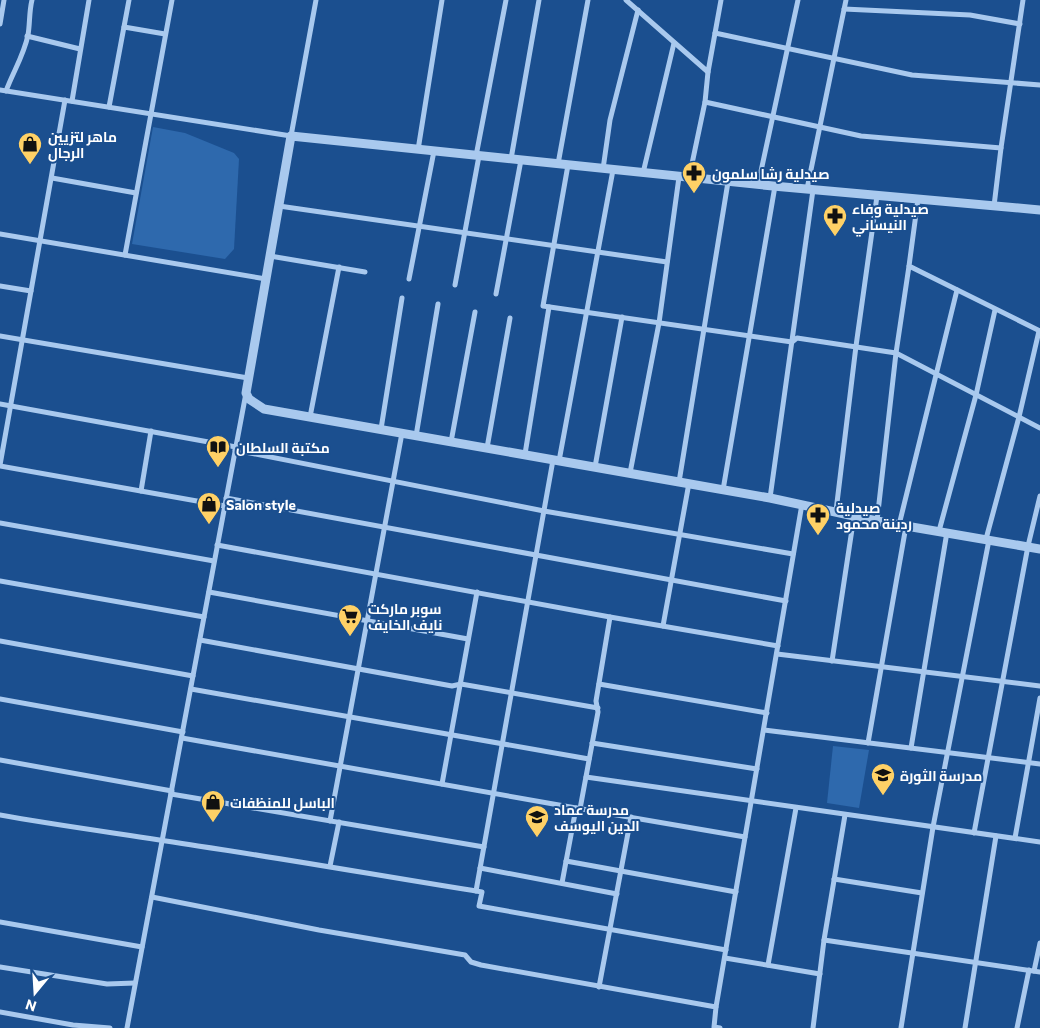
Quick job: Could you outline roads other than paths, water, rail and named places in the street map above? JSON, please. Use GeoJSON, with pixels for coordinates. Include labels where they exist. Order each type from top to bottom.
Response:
{"type":"FeatureCollection","features":[{"type":"Feature","properties":{"kind":"street"},"geometry":{"type":"LineString","coordinates":[[0,24],[4,0]]}},
{"type":"Feature","properties":{"kind":"street"},"geometry":{"type":"LineString","coordinates":[[32,0],[27,36],[20,60],[3,90],[291,136],[758,185],[1040,210]]}},
{"type":"Feature","properties":{"kind":"street"},"geometry":{"type":"LineString","coordinates":[[89,0],[52,178],[0,466],[225,506]]}},
{"type":"Feature","properties":{"kind":"street"},"geometry":{"type":"LineString","coordinates":[[110,107],[129,0]]}},
{"type":"Feature","properties":{"kind":"street"},"geometry":{"type":"LineString","coordinates":[[125,255],[172,0]]}},
{"type":"Feature","properties":{"kind":"street"},"geometry":{"type":"LineString","coordinates":[[127,1028],[246,393],[316,0]]}},
{"type":"Feature","properties":{"kind":"street"},"geometry":{"type":"LineString","coordinates":[[418,150],[442,0]]}},
{"type":"Feature","properties":{"kind":"street"},"geometry":{"type":"LineString","coordinates":[[454,285],[506,0]]}},
{"type":"Feature","properties":{"kind":"street"},"geometry":{"type":"LineString","coordinates":[[511,159],[539,0]]}},
{"type":"Feature","properties":{"kind":"street"},"geometry":{"type":"LineString","coordinates":[[558,164],[588,0]]}},
{"type":"Feature","properties":{"kind":"street"},"geometry":{"type":"LineString","coordinates":[[626,0],[708,72]]}},
{"type":"Feature","properties":{"kind":"street"},"geometry":{"type":"LineString","coordinates":[[689,178],[705,102],[708,72],[721,0]]}},
{"type":"Feature","properties":{"kind":"street"},"geometry":{"type":"LineString","coordinates":[[758,185],[798,0]]}},
{"type":"Feature","properties":{"kind":"street"},"geometry":{"type":"LineString","coordinates":[[770,498],[819,127],[846,0]]}},
{"type":"Feature","properties":{"kind":"street"},"geometry":{"type":"LineString","coordinates":[[994,206],[1023,0]]}},
{"type":"Feature","properties":{"kind":"street"},"geometry":{"type":"LineString","coordinates":[[844,9],[970,15],[1020,24]]}},
{"type":"Feature","properties":{"kind":"street"},"geometry":{"type":"LineString","coordinates":[[476,891],[544,511],[598,252],[608,169],[610,120],[638,10]]}},
{"type":"Feature","properties":{"kind":"street"},"geometry":{"type":"LineString","coordinates":[[124,27],[165,34]]}},
{"type":"Feature","properties":{"kind":"street"},"geometry":{"type":"LineString","coordinates":[[715,33],[788,47],[912,75],[1040,85]]}},
{"type":"Feature","properties":{"kind":"street"},"geometry":{"type":"LineString","coordinates":[[27,36],[80,49]]}},
{"type":"Feature","properties":{"kind":"street"},"geometry":{"type":"LineString","coordinates":[[643,173],[674,43]]}},
{"type":"Feature","properties":{"kind":"street"},"geometry":{"type":"LineString","coordinates":[[705,102],[861,136],[1001,148]]}},
{"type":"Feature","properties":{"kind":"street"},"geometry":{"type":"LineString","coordinates":[[409,279],[434,151]]}},
{"type":"Feature","properties":{"kind":"street"},"geometry":{"type":"LineString","coordinates":[[496,294],[521,160]]}},
{"type":"Feature","properties":{"kind":"street"},"geometry":{"type":"LineString","coordinates":[[568,165],[542,306],[792,342],[797,338],[856,346],[896,354],[1040,428]]}},
{"type":"Feature","properties":{"kind":"street"},"geometry":{"type":"LineString","coordinates":[[630,473],[659,323],[679,176]]}},
{"type":"Feature","properties":{"kind":"street"},"geometry":{"type":"LineString","coordinates":[[52,178],[136,193]]}},
{"type":"Feature","properties":{"kind":"street"},"geometry":{"type":"LineString","coordinates":[[679,482],[728,182]]}},
{"type":"Feature","properties":{"kind":"street"},"geometry":{"type":"LineString","coordinates":[[723,490],[775,186]]}},
{"type":"Feature","properties":{"kind":"street"},"geometry":{"type":"LineString","coordinates":[[836,511],[877,196]]}},
{"type":"Feature","properties":{"kind":"street"},"geometry":{"type":"LineString","coordinates":[[877,521],[896,354],[918,199]]}},
{"type":"Feature","properties":{"kind":"street"},"geometry":{"type":"LineString","coordinates":[[279,206],[667,262]]}},
{"type":"Feature","properties":{"kind":"street"},"geometry":{"type":"LineString","coordinates":[[0,234],[266,279]]}},
{"type":"Feature","properties":{"kind":"street"},"geometry":{"type":"LineString","coordinates":[[270,256],[365,272]]}},
{"type":"Feature","properties":{"kind":"street"},"geometry":{"type":"LineString","coordinates":[[901,1028],[933,827],[988,539],[1039,331],[909,266]]}},
{"type":"Feature","properties":{"kind":"street"},"geometry":{"type":"LineString","coordinates":[[310,417],[339,268]]}},
{"type":"Feature","properties":{"kind":"street"},"geometry":{"type":"LineString","coordinates":[[0,286],[31,291]]}},
{"type":"Feature","properties":{"kind":"street"},"geometry":{"type":"LineString","coordinates":[[868,743],[903,525],[936,374],[957,290]]}},
{"type":"Feature","properties":{"kind":"street"},"geometry":{"type":"LineString","coordinates":[[381,429],[402,298]]}},
{"type":"Feature","properties":{"kind":"street"},"geometry":{"type":"LineString","coordinates":[[416,436],[438,304]]}},
{"type":"Feature","properties":{"kind":"street"},"geometry":{"type":"LineString","coordinates":[[525,454],[549,307]]}},
{"type":"Feature","properties":{"kind":"street"},"geometry":{"type":"LineString","coordinates":[[911,748],[943,532],[996,310]]}},
{"type":"Feature","properties":{"kind":"street"},"geometry":{"type":"LineString","coordinates":[[451,442],[475,312]]}},
{"type":"Feature","properties":{"kind":"street"},"geometry":{"type":"LineString","coordinates":[[595,467],[622,317]]}},
{"type":"Feature","properties":{"kind":"street"},"geometry":{"type":"LineString","coordinates":[[487,448],[510,318]]}},
{"type":"Feature","properties":{"kind":"street"},"geometry":{"type":"LineString","coordinates":[[0,336],[248,378]]}},
{"type":"Feature","properties":{"kind":"street"},"geometry":{"type":"LineString","coordinates":[[246,393],[249,399],[264,409],[688,483],[802,504],[877,521],[1040,549]]}},
{"type":"Feature","properties":{"kind":"street"},"geometry":{"type":"LineString","coordinates":[[0,404],[151,432],[544,511],[793,554]]}},
{"type":"Feature","properties":{"kind":"street"},"geometry":{"type":"LineString","coordinates":[[141,491],[151,432]]}},
{"type":"Feature","properties":{"kind":"street"},"geometry":{"type":"LineString","coordinates":[[330,821],[402,433]]}},
{"type":"Feature","properties":{"kind":"street"},"geometry":{"type":"LineString","coordinates":[[664,626],[688,483]]}},
{"type":"Feature","properties":{"kind":"street"},"geometry":{"type":"LineString","coordinates":[[974,833],[1028,546],[1040,496]]}},
{"type":"Feature","properties":{"kind":"street"},"geometry":{"type":"LineString","coordinates":[[226,498],[786,601]]}},
{"type":"Feature","properties":{"kind":"street"},"geometry":{"type":"LineString","coordinates":[[720,1028],[714,1027],[716,1007],[802,504]]}},
{"type":"Feature","properties":{"kind":"street"},"geometry":{"type":"LineString","coordinates":[[832,661],[854,516]]}},
{"type":"Feature","properties":{"kind":"street"},"geometry":{"type":"LineString","coordinates":[[0,523],[214,561]]}},
{"type":"Feature","properties":{"kind":"street"},"geometry":{"type":"LineString","coordinates":[[217,545],[778,646]]}},
{"type":"Feature","properties":{"kind":"street"},"geometry":{"type":"LineString","coordinates":[[0,581],[204,617]]}},
{"type":"Feature","properties":{"kind":"street"},"geometry":{"type":"LineString","coordinates":[[209,592],[468,639]]}},
{"type":"Feature","properties":{"kind":"street"},"geometry":{"type":"LineString","coordinates":[[442,784],[477,592]]}},
{"type":"Feature","properties":{"kind":"street"},"geometry":{"type":"LineString","coordinates":[[562,883],[586,778],[598,708],[596,701],[610,617]]}},
{"type":"Feature","properties":{"kind":"street"},"geometry":{"type":"LineString","coordinates":[[200,640],[452,686],[460,684],[598,708]]}},
{"type":"Feature","properties":{"kind":"street"},"geometry":{"type":"LineString","coordinates":[[0,641],[193,676]]}},
{"type":"Feature","properties":{"kind":"street"},"geometry":{"type":"LineString","coordinates":[[777,654],[1040,686]]}},
{"type":"Feature","properties":{"kind":"street"},"geometry":{"type":"LineString","coordinates":[[599,684],[767,713]]}},
{"type":"Feature","properties":{"kind":"street"},"geometry":{"type":"LineString","coordinates":[[191,689],[589,759]]}},
{"type":"Feature","properties":{"kind":"street"},"geometry":{"type":"LineString","coordinates":[[1015,838],[1040,698]]}},
{"type":"Feature","properties":{"kind":"street"},"geometry":{"type":"LineString","coordinates":[[0,699],[340,766],[746,837]]}},
{"type":"Feature","properties":{"kind":"street"},"geometry":{"type":"LineString","coordinates":[[764,730],[1040,764]]}},
{"type":"Feature","properties":{"kind":"street"},"geometry":{"type":"LineString","coordinates":[[592,743],[757,769]]}},
{"type":"Feature","properties":{"kind":"street"},"geometry":{"type":"LineString","coordinates":[[0,760],[171,793],[484,847]]}},
{"type":"Feature","properties":{"kind":"street"},"geometry":{"type":"LineString","coordinates":[[586,778],[1040,842]]}},
{"type":"Feature","properties":{"kind":"street"},"geometry":{"type":"LineString","coordinates":[[768,965],[796,808]]}},
{"type":"Feature","properties":{"kind":"street"},"geometry":{"type":"LineString","coordinates":[[0,815],[330,866],[482,892],[479,906],[726,950]]}},
{"type":"Feature","properties":{"kind":"street"},"geometry":{"type":"LineString","coordinates":[[813,1028],[824,940],[845,815]]}},
{"type":"Feature","properties":{"kind":"street"},"geometry":{"type":"LineString","coordinates":[[600,986],[631,817]]}},
{"type":"Feature","properties":{"kind":"street"},"geometry":{"type":"LineString","coordinates":[[330,866],[339,822]]}},
{"type":"Feature","properties":{"kind":"street"},"geometry":{"type":"LineString","coordinates":[[965,1028],[996,836]]}},
{"type":"Feature","properties":{"kind":"street"},"geometry":{"type":"LineString","coordinates":[[566,861],[736,892]]}},
{"type":"Feature","properties":{"kind":"street"},"geometry":{"type":"LineString","coordinates":[[480,868],[617,894]]}},
{"type":"Feature","properties":{"kind":"street"},"geometry":{"type":"LineString","coordinates":[[834,879],[922,893]]}},
{"type":"Feature","properties":{"kind":"street"},"geometry":{"type":"LineString","coordinates":[[152,897],[319,930],[464,955],[471,962],[481,965],[716,1007]]}},
{"type":"Feature","properties":{"kind":"street"},"geometry":{"type":"LineString","coordinates":[[0,922],[142,947]]}},
{"type":"Feature","properties":{"kind":"street"},"geometry":{"type":"LineString","coordinates":[[824,940],[1034,971]]}},
{"type":"Feature","properties":{"kind":"street"},"geometry":{"type":"LineString","coordinates":[[1017,1028],[1034,971],[1040,943]]}},
{"type":"Feature","properties":{"kind":"street"},"geometry":{"type":"LineString","coordinates":[[725,958],[820,974]]}},
{"type":"Feature","properties":{"kind":"street"},"geometry":{"type":"LineString","coordinates":[[0,967],[107,984],[136,983]]}},
{"type":"Feature","properties":{"kind":"street"},"geometry":{"type":"LineString","coordinates":[[0,1012],[73,1025],[110,1028]]}},
{"type":"Feature","properties":{"kind":"place","name":"ماهر لتزيين الرجال"},"geometry":{"type":"Point","coordinates":[30,165]}},
{"type":"Feature","properties":{"kind":"place","name":"صيدلية رشا سلمون"},"geometry":{"type":"Point","coordinates":[694,194]}},
{"type":"Feature","properties":{"kind":"place","name":"صيدلية وفاء النيساني"},"geometry":{"type":"Point","coordinates":[835,237]}},
{"type":"Feature","properties":{"kind":"place","name":"مكتبة السلطان"},"geometry":{"type":"Point","coordinates":[218,468]}},
{"type":"Feature","properties":{"kind":"place","name":"Salon style"},"geometry":{"type":"Point","coordinates":[209,525]}},
{"type":"Feature","properties":{"kind":"place","name":"صيدلية ردينة محمود"},"geometry":{"type":"Point","coordinates":[818,536]}},
{"type":"Feature","properties":{"kind":"place","name":"سوبر ماركت نايف الخايف"},"geometry":{"type":"Point","coordinates":[350,637]}},
{"type":"Feature","properties":{"kind":"place","name":"مدرسة الثورة"},"geometry":{"type":"Point","coordinates":[883,796]}},
{"type":"Feature","properties":{"kind":"place","name":"الباسل للمنظفات"},"geometry":{"type":"Point","coordinates":[213,823]}},
{"type":"Feature","properties":{"kind":"place","name":"مدرسة عماد الدين اليوسف"},"geometry":{"type":"Point","coordinates":[537,838]}}]}
